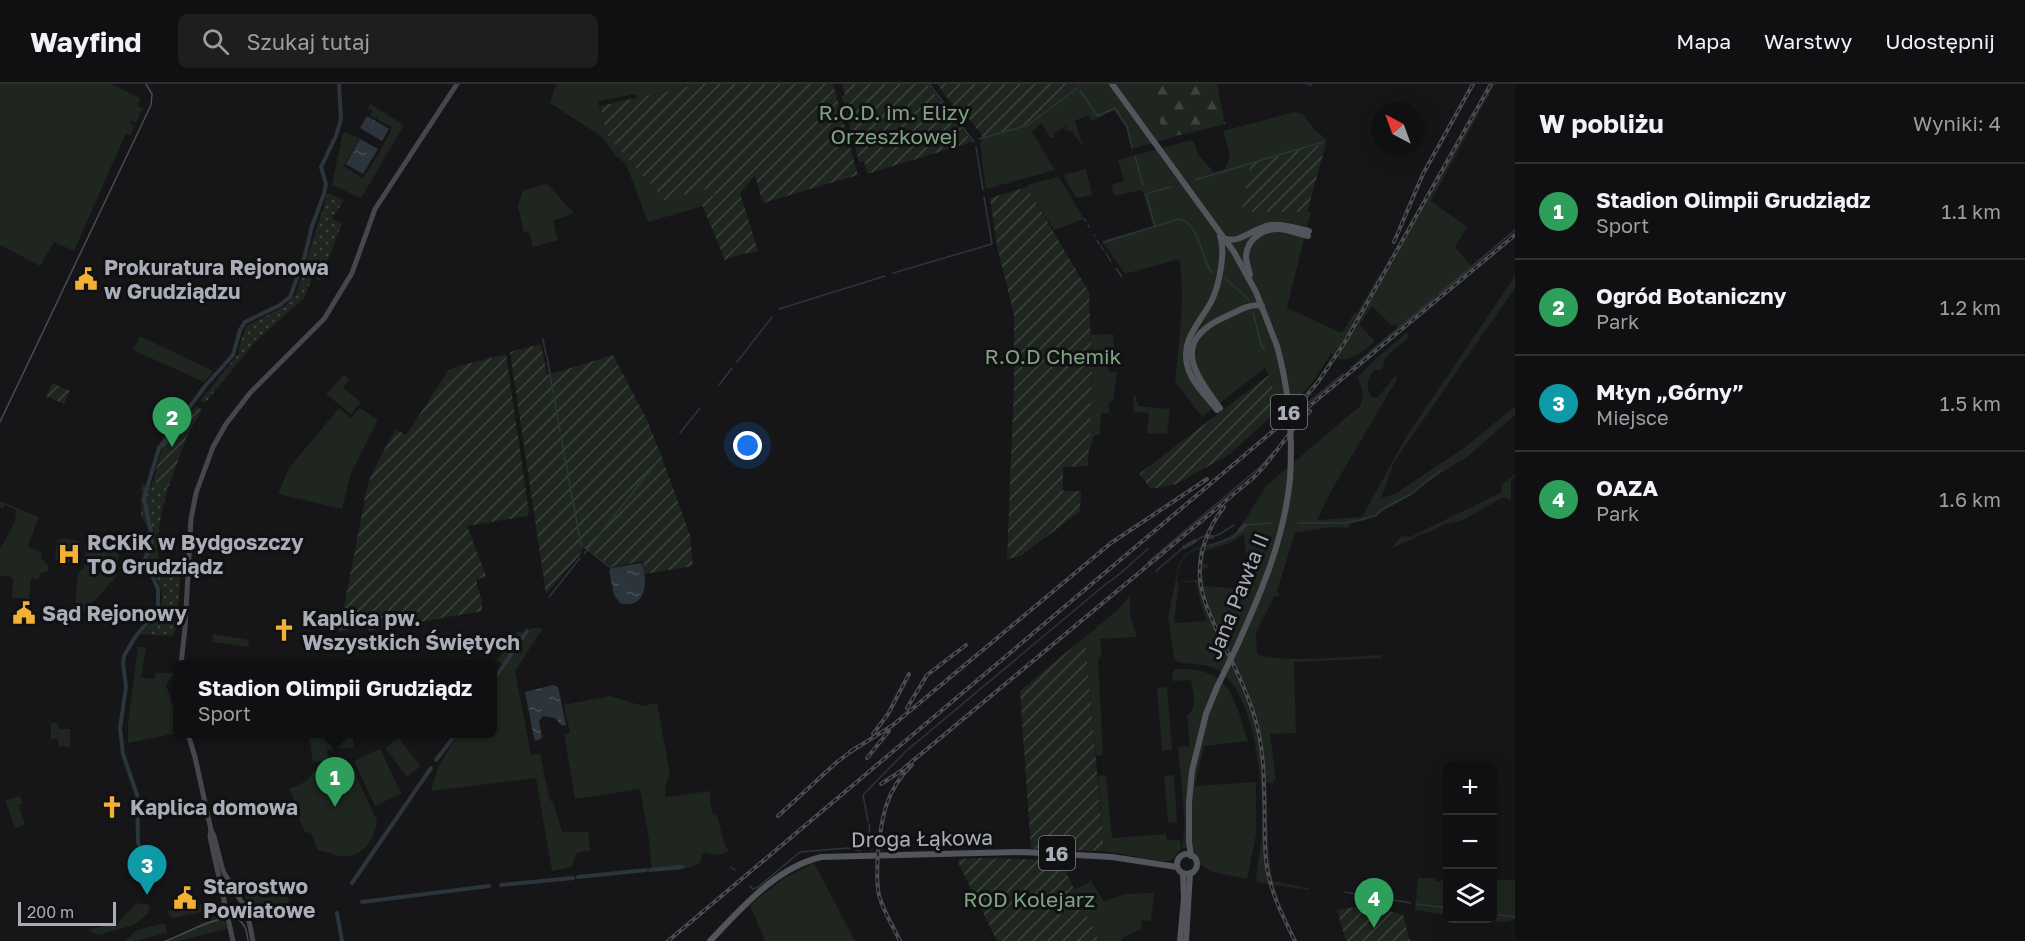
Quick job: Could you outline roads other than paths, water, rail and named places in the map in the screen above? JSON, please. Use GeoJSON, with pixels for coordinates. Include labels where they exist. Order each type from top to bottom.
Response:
{"type":"FeatureCollection","features":[{"type":"Feature","properties":{"kind":"main road"},"geometry":{"type":"LineString","coordinates":[[180,660],[185,624],[190,519],[201,477],[216,440],[256,387],[324,319],[346,284],[358,259],[375,209],[457,84]]}},
{"type":"Feature","properties":{"kind":"main road","name":"Jana Pawła II"},"geometry":{"type":"LineString","coordinates":[[1112,84],[1225,239],[1252,285],[1276,346],[1285,383],[1291,435],[1290,479],[1286,510],[1274,559],[1206,714],[1194,761],[1190,794],[1189,855]]}},
{"type":"Feature","properties":{"kind":"main road"},"geometry":{"type":"LineString","coordinates":[[1213,222],[1222,242],[1218,280],[1211,302],[1190,335],[1186,352],[1191,374],[1218,409],[1195,372],[1192,360],[1195,342],[1208,326],[1253,305],[1262,306]]}},
{"type":"Feature","properties":{"kind":"main road"},"geometry":{"type":"LineString","coordinates":[[1225,239],[1235,239],[1273,225],[1309,233],[1277,229],[1263,231],[1253,239],[1246,254],[1252,285]]}},
{"type":"Feature","properties":{"kind":"main road"},"geometry":{"type":"LineString","coordinates":[[189,738],[233,941]]}},
{"type":"Feature","properties":{"kind":"main road"},"geometry":{"type":"LineString","coordinates":[[210,830],[214,836],[223,870],[243,902],[253,941]]}},
{"type":"Feature","properties":{"kind":"main road","name":"Droga Łąkowa"},"geometry":{"type":"LineString","coordinates":[[710,941],[743,906],[781,876],[802,863],[821,857],[1023,852],[1112,856],[1177,864]]}},
{"type":"Feature","properties":{"kind":"main road","name":"16"},"geometry":{"type":"LineString","coordinates":[[1177,864],[1180,857],[1189,855],[1195,860],[1194,870],[1186,873]]}},
{"type":"Feature","properties":{"kind":"main road"},"geometry":{"type":"LineString","coordinates":[[1177,864],[1186,873],[1186,941]]}},
{"type":"Feature","properties":{"kind":"main road"},"geometry":{"type":"LineString","coordinates":[[1180,941],[1186,873]]}},
{"type":"Feature","properties":{"kind":"water"},"geometry":{"type":"Polygon","coordinates":[[[367,116],[389,129],[382,141],[360,128],[367,116]]]}},
{"type":"Feature","properties":{"kind":"water"},"geometry":{"type":"Polygon","coordinates":[[[360,139],[378,149],[363,174],[346,164],[360,139]]]}},
{"type":"Feature","properties":{"kind":"water"},"geometry":{"type":"Polygon","coordinates":[[[641,563],[645,585],[640,598],[629,604],[620,603],[614,595],[609,570],[641,563]]]}},
{"type":"Feature","properties":{"kind":"water"},"geometry":{"type":"Polygon","coordinates":[[[553,685],[558,687],[566,725],[562,726],[555,718],[543,716],[539,721],[542,738],[536,741],[525,692],[553,685]]]}},
{"type":"Feature","properties":{"kind":"waterway"},"geometry":{"type":"LineString","coordinates":[[148,886],[146,866],[138,842],[137,795],[123,754],[120,728],[126,687],[124,656],[135,637],[158,610],[158,589],[145,559],[152,537],[144,498],[159,448],[206,385],[233,355],[240,330],[245,322],[280,305],[290,297],[324,194],[326,184],[321,167],[336,136],[341,119],[339,84]]}},
{"type":"Feature","properties":{"kind":"waterway"},"geometry":{"type":"LineString","coordinates":[[929,84],[974,142]]}},
{"type":"Feature","properties":{"kind":"waterway"},"geometry":{"type":"LineString","coordinates":[[979,139],[1028,125],[1077,88]]}},
{"type":"Feature","properties":{"kind":"waterway"},"geometry":{"type":"LineString","coordinates":[[1080,91],[1098,116],[1115,108],[1127,127],[1132,148]]}},
{"type":"Feature","properties":{"kind":"waterway"},"geometry":{"type":"LineString","coordinates":[[1195,180],[1323,142]]}},
{"type":"Feature","properties":{"kind":"waterway"},"geometry":{"type":"LineString","coordinates":[[976,147],[983,190]]}},
{"type":"Feature","properties":{"kind":"waterway"},"geometry":{"type":"LineString","coordinates":[[1135,156],[1143,185]]}},
{"type":"Feature","properties":{"kind":"waterway"},"geometry":{"type":"LineString","coordinates":[[1149,193],[1170,187]]}},
{"type":"Feature","properties":{"kind":"waterway"},"geometry":{"type":"LineString","coordinates":[[1146,194],[1155,226]]}},
{"type":"Feature","properties":{"kind":"waterway"},"geometry":{"type":"LineString","coordinates":[[893,273],[992,244],[984,197]]}},
{"type":"Feature","properties":{"kind":"waterway"},"geometry":{"type":"LineString","coordinates":[[1104,242],[1179,219],[1186,222],[1196,234],[1212,273]]}},
{"type":"Feature","properties":{"kind":"waterway"},"geometry":{"type":"LineString","coordinates":[[1439,294],[1515,230]]}},
{"type":"Feature","properties":{"kind":"waterway"},"geometry":{"type":"LineString","coordinates":[[1097,240],[1099,244]]}},
{"type":"Feature","properties":{"kind":"waterway"},"geometry":{"type":"LineString","coordinates":[[1101,246],[1103,250]]}},
{"type":"Feature","properties":{"kind":"waterway"},"geometry":{"type":"LineString","coordinates":[[1106,253],[1111,262]]}},
{"type":"Feature","properties":{"kind":"waterway"},"geometry":{"type":"LineString","coordinates":[[1116,268],[1122,277]]}},
{"type":"Feature","properties":{"kind":"waterway"},"geometry":{"type":"LineString","coordinates":[[779,309],[885,276]]}},
{"type":"Feature","properties":{"kind":"waterway"},"geometry":{"type":"LineString","coordinates":[[1224,277],[1249,300]]}},
{"type":"Feature","properties":{"kind":"waterway"},"geometry":{"type":"LineString","coordinates":[[1351,368],[1434,298]]}},
{"type":"Feature","properties":{"kind":"waterway"},"geometry":{"type":"LineString","coordinates":[[1253,313],[1262,347],[1265,350]]}},
{"type":"Feature","properties":{"kind":"waterway"},"geometry":{"type":"LineString","coordinates":[[737,362],[772,317]]}},
{"type":"Feature","properties":{"kind":"waterway"},"geometry":{"type":"LineString","coordinates":[[543,339],[546,355]]}},
{"type":"Feature","properties":{"kind":"waterway"},"geometry":{"type":"LineString","coordinates":[[547,357],[553,392]]}},
{"type":"Feature","properties":{"kind":"waterway"},"geometry":{"type":"LineString","coordinates":[[719,385],[732,368]]}},
{"type":"Feature","properties":{"kind":"waterway"},"geometry":{"type":"LineString","coordinates":[[1298,411],[1343,374]]}},
{"type":"Feature","properties":{"kind":"waterway"},"geometry":{"type":"LineString","coordinates":[[554,396],[560,431]]}},
{"type":"Feature","properties":{"kind":"waterway"},"geometry":{"type":"LineString","coordinates":[[680,433],[700,408]]}},
{"type":"Feature","properties":{"kind":"waterway"},"geometry":{"type":"LineString","coordinates":[[561,436],[581,545]]}},
{"type":"Feature","properties":{"kind":"waterway"},"geometry":{"type":"LineString","coordinates":[[1148,562],[1260,467],[1274,451]]}},
{"type":"Feature","properties":{"kind":"waterway"},"geometry":{"type":"LineString","coordinates":[[584,554],[660,458]]}},
{"type":"Feature","properties":{"kind":"waterway"},"geometry":{"type":"LineString","coordinates":[[1298,523],[1343,523],[1376,515],[1411,494],[1440,471]]}},
{"type":"Feature","properties":{"kind":"waterway"},"geometry":{"type":"LineString","coordinates":[[1245,525],[1271,523]]}},
{"type":"Feature","properties":{"kind":"waterway"},"geometry":{"type":"LineString","coordinates":[[1212,537],[1234,525]]}},
{"type":"Feature","properties":{"kind":"waterway"},"geometry":{"type":"LineString","coordinates":[[1240,530],[1245,525]]}},
{"type":"Feature","properties":{"kind":"waterway"},"geometry":{"type":"LineString","coordinates":[[1209,546],[1234,537],[1240,530]]}},
{"type":"Feature","properties":{"kind":"waterway"},"geometry":{"type":"LineString","coordinates":[[1195,541],[1204,536]]}},
{"type":"Feature","properties":{"kind":"waterway"},"geometry":{"type":"LineString","coordinates":[[1188,545],[1195,541]]}},
{"type":"Feature","properties":{"kind":"waterway"},"geometry":{"type":"LineString","coordinates":[[1156,571],[1184,547]]}},
{"type":"Feature","properties":{"kind":"waterway"},"geometry":{"type":"LineString","coordinates":[[868,821],[863,795],[905,752],[1148,549]]}},
{"type":"Feature","properties":{"kind":"waterway"},"geometry":{"type":"LineString","coordinates":[[588,550],[611,568]]}},
{"type":"Feature","properties":{"kind":"waterway"},"geometry":{"type":"LineString","coordinates":[[549,597],[580,558]]}},
{"type":"Feature","properties":{"kind":"waterway"},"geometry":{"type":"LineString","coordinates":[[497,675],[527,631]]}},
{"type":"Feature","properties":{"kind":"waterway"},"geometry":{"type":"LineString","coordinates":[[436,760],[453,738]]}},
{"type":"Feature","properties":{"kind":"waterway"},"geometry":{"type":"LineString","coordinates":[[352,883],[431,768]]}},
{"type":"Feature","properties":{"kind":"waterway"},"geometry":{"type":"LineString","coordinates":[[869,824],[871,850]]}},
{"type":"Feature","properties":{"kind":"waterway"},"geometry":{"type":"LineString","coordinates":[[750,886],[753,889],[758,887],[800,852],[848,848],[860,851]]}},
{"type":"Feature","properties":{"kind":"waterway"},"geometry":{"type":"LineString","coordinates":[[650,870],[682,867]]}},
{"type":"Feature","properties":{"kind":"waterway"},"geometry":{"type":"LineString","coordinates":[[731,867],[735,870]]}},
{"type":"Feature","properties":{"kind":"waterway"},"geometry":{"type":"LineString","coordinates":[[578,877],[646,870]]}},
{"type":"Feature","properties":{"kind":"waterway"},"geometry":{"type":"LineString","coordinates":[[501,885],[573,878]]}},
{"type":"Feature","properties":{"kind":"waterway"},"geometry":{"type":"LineString","coordinates":[[362,902],[489,886]]}},
{"type":"Feature","properties":{"kind":"waterway"},"geometry":{"type":"LineString","coordinates":[[1345,892],[1411,903]]}},
{"type":"Feature","properties":{"kind":"waterway"},"geometry":{"type":"LineString","coordinates":[[1416,904],[1443,907]]}},
{"type":"Feature","properties":{"kind":"waterway"},"geometry":{"type":"LineString","coordinates":[[337,913],[342,941]]}},
{"type":"Feature","properties":{"kind":"waterway"},"geometry":{"type":"LineString","coordinates":[[1497,915],[1515,917]]}},
{"type":"Feature","properties":{"kind":"tram line"},"geometry":{"type":"LineString","coordinates":[[0,422],[151,105],[152,94],[146,84]]}},
{"type":"Feature","properties":{"kind":"tram line"},"geometry":{"type":"LineString","coordinates":[[166,941],[210,922],[227,918],[238,919],[243,924],[248,941]]}},
{"type":"Feature","properties":{"kind":"railway"},"geometry":{"type":"LineString","coordinates":[[1394,242],[1423,174],[1473,84]]}},
{"type":"Feature","properties":{"kind":"railway"},"geometry":{"type":"LineString","coordinates":[[668,941],[1285,421],[1318,382],[1345,342],[1491,84]]}},
{"type":"Feature","properties":{"kind":"railway"},"geometry":{"type":"LineString","coordinates":[[1301,413],[1515,235]]}},
{"type":"Feature","properties":{"kind":"railway"},"geometry":{"type":"LineString","coordinates":[[903,769],[1253,478],[1310,411]]}},
{"type":"Feature","properties":{"kind":"railway"},"geometry":{"type":"LineString","coordinates":[[850,752],[893,725],[1111,543],[1207,479]]}},
{"type":"Feature","properties":{"kind":"railway"},"geometry":{"type":"LineString","coordinates":[[1224,507],[1213,523],[1202,550],[1201,586],[1210,615],[1242,684],[1259,733],[1263,769],[1266,860],[1277,902],[1295,941]]}},
{"type":"Feature","properties":{"kind":"railway"},"geometry":{"type":"LineString","coordinates":[[907,708],[927,675],[966,645]]}},
{"type":"Feature","properties":{"kind":"railway"},"geometry":{"type":"LineString","coordinates":[[873,734],[888,714],[909,674]]}},
{"type":"Feature","properties":{"kind":"railway"},"geometry":{"type":"LineString","coordinates":[[867,758],[889,731]]}},
{"type":"Feature","properties":{"kind":"railway"},"geometry":{"type":"LineString","coordinates":[[778,816],[837,762],[857,747]]}},
{"type":"Feature","properties":{"kind":"railway"},"geometry":{"type":"LineString","coordinates":[[900,941],[879,895],[878,858],[886,805],[896,784],[912,765]]}},
{"type":"Feature","properties":{"kind":"railway"},"geometry":{"type":"LineString","coordinates":[[881,784],[904,769]]}},
{"type":"Feature","properties":{"kind":"place","name":"Prokuratura Rejonowa w Grudziądzu"},"geometry":{"type":"Point","coordinates":[86,279]}},
{"type":"Feature","properties":{"kind":"place","name":"Ogród Botaniczny"},"geometry":{"type":"Point","coordinates":[172,447]}},
{"type":"Feature","properties":{"kind":"place","name":"RCKiK w Bydgoszczy TO Grudziądz"},"geometry":{"type":"Point","coordinates":[69,554]}},
{"type":"Feature","properties":{"kind":"place","name":"Sąd Rejonowy"},"geometry":{"type":"Point","coordinates":[24,613]}},
{"type":"Feature","properties":{"kind":"place","name":"Kaplica pw. Wszystkich Świętych"},"geometry":{"type":"Point","coordinates":[284,630]}},
{"type":"Feature","properties":{"kind":"place","name":"Kaplica domowa"},"geometry":{"type":"Point","coordinates":[112,807]}},
{"type":"Feature","properties":{"kind":"place","name":"Stadion Olimpii Grudziądz"},"geometry":{"type":"Point","coordinates":[335,807]}},
{"type":"Feature","properties":{"kind":"place","name":"Młyn „Górny”"},"geometry":{"type":"Point","coordinates":[147,895]}},
{"type":"Feature","properties":{"kind":"place","name":"Starostwo Powiatowe"},"geometry":{"type":"Point","coordinates":[185,898]}},
{"type":"Feature","properties":{"kind":"place","name":"OAZA"},"geometry":{"type":"Point","coordinates":[1374,928]}},
{"type":"Feature","properties":{"kind":"park label","name":"R.O.D. im. Elizy Orzeszkowej"},"geometry":{"type":"Point","coordinates":[894,124]}},
{"type":"Feature","properties":{"kind":"park label","name":"R.O.D Chemik"},"geometry":{"type":"Point","coordinates":[1053,356]}},
{"type":"Feature","properties":{"kind":"park label","name":"ROD Kolejarz"},"geometry":{"type":"Point","coordinates":[1029,899]}}]}
